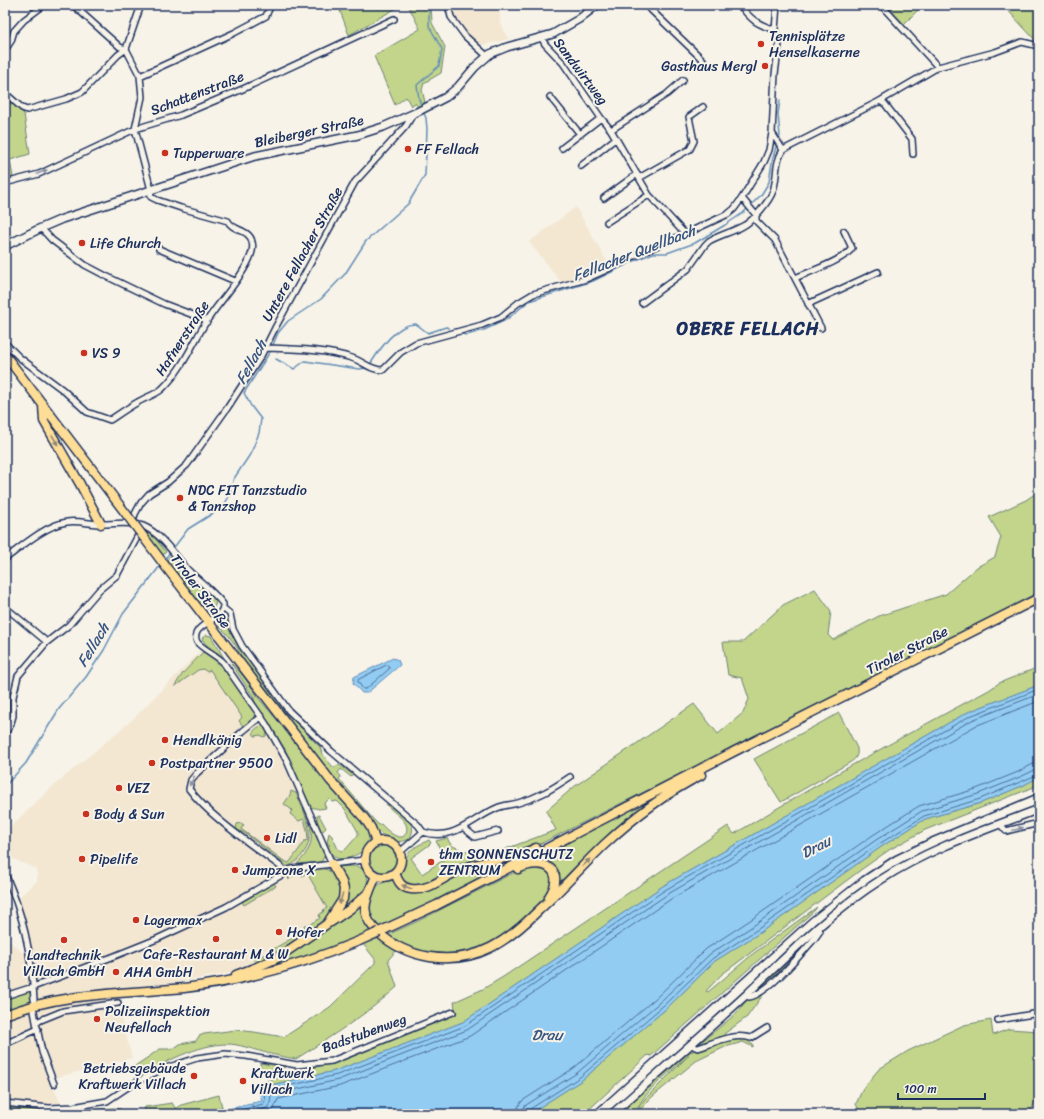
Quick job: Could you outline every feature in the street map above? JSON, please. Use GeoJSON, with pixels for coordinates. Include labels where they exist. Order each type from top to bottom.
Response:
{"type":"FeatureCollection","features":[{"type":"Feature","properties":{"kind":"main road","name":"Bleiberger Straße"},"geometry":{"type":"LineString","coordinates":[[5,246],[62,219],[255,156],[372,131],[415,113],[446,96],[458,87],[486,56],[507,47],[553,34],[574,23],[597,5]]}},
{"type":"Feature","properties":{"kind":"main road","name":"Tiroler Straße"},"geometry":{"type":"LineString","coordinates":[[5,355],[166,568],[330,780],[365,819],[371,828],[376,842]]}},
{"type":"Feature","properties":{"kind":"main road"},"geometry":{"type":"LineString","coordinates":[[43,404],[44,421],[101,524]]}},
{"type":"Feature","properties":{"kind":"main road","name":"Tiroler Straße"},"geometry":{"type":"LineString","coordinates":[[735,751],[1039,598]]}},
{"type":"Feature","properties":{"kind":"main road"},"geometry":{"type":"LineString","coordinates":[[5,1015],[52,1000],[186,988],[239,979],[286,968],[324,955],[402,922],[735,751]]}},
{"type":"Feature","properties":{"kind":"main road"},"geometry":{"type":"LineString","coordinates":[[376,876],[366,899],[366,916],[377,932],[395,945],[423,956],[438,958],[454,958],[472,955],[488,950],[517,932],[623,827],[648,807],[674,790],[729,759],[735,751]]}},
{"type":"Feature","properties":{"kind":"main road"},"geometry":{"type":"LineString","coordinates":[[612,1114],[745,995],[817,927],[863,891],[906,864],[951,843],[1039,809]]}},
{"type":"Feature","properties":{"kind":"main road"},"geometry":{"type":"LineString","coordinates":[[395,873],[398,882],[403,887],[410,890],[418,890],[427,887],[462,868],[510,858],[530,851],[549,841],[565,839]]}},
{"type":"Feature","properties":{"kind":"main road"},"geometry":{"type":"LineString","coordinates":[[382,841],[392,843],[400,852],[400,864],[395,873],[387,877],[376,876],[369,872],[366,867],[364,860],[367,850],[376,842],[382,841]]}},
{"type":"Feature","properties":{"kind":"main road"},"geometry":{"type":"LineString","coordinates":[[491,877],[509,873],[526,864],[537,863],[550,868],[554,874],[556,882],[554,889],[539,910]]}},
{"type":"Feature","properties":{"kind":"main road"},"geometry":{"type":"LineString","coordinates":[[327,924],[343,899],[344,889],[342,882],[332,864]]}},
{"type":"Feature","properties":{"kind":"main road"},"geometry":{"type":"LineString","coordinates":[[211,984],[225,977],[242,973],[277,958],[350,909],[368,892]]}},
{"type":"Feature","properties":{"kind":"street"},"geometry":{"type":"LineString","coordinates":[[5,50],[11,42],[14,31],[24,20],[44,5]]}},
{"type":"Feature","properties":{"kind":"street"},"geometry":{"type":"LineString","coordinates":[[73,5],[120,47],[126,49],[140,76],[142,97],[135,129],[150,191]]}},
{"type":"Feature","properties":{"kind":"street"},"geometry":{"type":"LineString","coordinates":[[5,93],[22,108],[27,110],[66,100],[82,92],[118,55],[126,49],[141,5]]}},
{"type":"Feature","properties":{"kind":"street"},"geometry":{"type":"LineString","coordinates":[[140,76],[234,33],[266,16],[269,9],[268,5]]}},
{"type":"Feature","properties":{"kind":"street"},"geometry":{"type":"LineString","coordinates":[[448,5],[451,17],[465,36],[486,56]]}},
{"type":"Feature","properties":{"kind":"street"},"geometry":{"type":"LineString","coordinates":[[651,5],[649,8],[702,60]]}},
{"type":"Feature","properties":{"kind":"street"},"geometry":{"type":"LineString","coordinates":[[740,5],[749,17],[762,25],[776,30]]}},
{"type":"Feature","properties":{"kind":"street"},"geometry":{"type":"LineString","coordinates":[[270,348],[315,350],[353,358],[375,370],[383,370],[401,352],[416,343],[482,325],[501,317],[533,294],[586,279],[644,250],[685,234],[728,214],[734,209],[742,198],[764,162],[774,135],[775,74],[779,44],[776,30],[777,5]]}},
{"type":"Feature","properties":{"kind":"street"},"geometry":{"type":"LineString","coordinates":[[881,5],[938,67]]}},
{"type":"Feature","properties":{"kind":"street","name":"Schattenstraße"},"geometry":{"type":"LineString","coordinates":[[5,183],[39,174],[135,129],[181,115],[245,88],[394,18]]}},
{"type":"Feature","properties":{"kind":"street","name":"Sandwirtweg"},"geometry":{"type":"LineString","coordinates":[[541,37],[545,44],[563,63],[611,130],[649,195],[685,234]]}},
{"type":"Feature","properties":{"kind":"street"},"geometry":{"type":"LineString","coordinates":[[642,303],[688,268],[709,241],[745,226],[764,207],[773,192],[776,165],[782,148],[880,101],[938,67],[995,52],[1022,42],[1039,46]]}},
{"type":"Feature","properties":{"kind":"street"},"geometry":{"type":"LineString","coordinates":[[611,130],[667,94],[683,80]]}},
{"type":"Feature","properties":{"kind":"street"},"geometry":{"type":"LineString","coordinates":[[550,97],[580,134]]}},
{"type":"Feature","properties":{"kind":"street"},"geometry":{"type":"LineString","coordinates":[[880,101],[885,104],[912,139],[913,154]]}},
{"type":"Feature","properties":{"kind":"street"},"geometry":{"type":"LineString","coordinates":[[604,198],[638,176],[690,149],[694,141],[689,117],[703,107]]}},
{"type":"Feature","properties":{"kind":"street","name":"Untere Fellacher Straße"},"geometry":{"type":"LineString","coordinates":[[133,522],[135,514],[141,503],[149,494],[168,482],[187,464],[232,402],[261,356],[270,348],[328,230],[355,182],[406,126],[415,113]]}},
{"type":"Feature","properties":{"kind":"street","name":"Sandwirtweg"},"geometry":{"type":"LineString","coordinates":[[562,148],[601,118]]}},
{"type":"Feature","properties":{"kind":"street"},"geometry":{"type":"LineString","coordinates":[[774,135],[782,148]]}},
{"type":"Feature","properties":{"kind":"street"},"geometry":{"type":"LineString","coordinates":[[581,166],[615,139]]}},
{"type":"Feature","properties":{"kind":"street","name":"Hafnerstraße"},"geometry":{"type":"LineString","coordinates":[[5,343],[20,358],[63,390],[87,412],[110,420],[139,401],[158,393],[164,387],[182,364],[206,322],[250,257],[253,243],[249,236],[231,225],[228,221],[157,200],[151,197],[150,191]]}},
{"type":"Feature","properties":{"kind":"street"},"geometry":{"type":"LineString","coordinates":[[607,222],[649,195]]}},
{"type":"Feature","properties":{"kind":"street"},"geometry":{"type":"LineString","coordinates":[[742,198],[756,215],[756,221],[775,240],[821,328]]}},
{"type":"Feature","properties":{"kind":"street"},"geometry":{"type":"LineString","coordinates":[[41,228],[52,240],[85,265],[160,302],[204,319],[206,322]]}},
{"type":"Feature","properties":{"kind":"street"},"geometry":{"type":"LineString","coordinates":[[795,278],[850,252],[852,248],[844,231]]}},
{"type":"Feature","properties":{"kind":"street"},"geometry":{"type":"LineString","coordinates":[[159,250],[235,281]]}},
{"type":"Feature","properties":{"kind":"street"},"geometry":{"type":"LineString","coordinates":[[808,304],[878,272]]}},
{"type":"Feature","properties":{"kind":"street"},"geometry":{"type":"LineString","coordinates":[[5,559],[41,533],[60,523],[69,521],[101,524],[133,522],[144,526],[159,536],[173,554],[223,604],[223,608],[230,614],[233,629],[242,646],[289,711],[331,751],[418,825],[424,832],[432,835],[443,835],[464,828],[498,807],[511,805],[537,797],[551,790],[570,777]]}},
{"type":"Feature","properties":{"kind":"street"},"geometry":{"type":"LineString","coordinates":[[5,733],[10,726],[13,716],[13,697],[18,676],[47,642],[69,625],[99,590],[117,575],[134,541],[144,526]]}},
{"type":"Feature","properties":{"kind":"street"},"geometry":{"type":"LineString","coordinates":[[5,607],[47,642]]}},
{"type":"Feature","properties":{"kind":"street"},"geometry":{"type":"LineString","coordinates":[[223,608],[220,614],[198,631],[196,637],[197,642],[199,645],[218,656],[262,718],[287,761],[332,864]]}},
{"type":"Feature","properties":{"kind":"street"},"geometry":{"type":"LineString","coordinates":[[262,718],[242,731],[197,773],[191,780],[189,789],[195,797],[228,826],[281,867],[285,872]]}},
{"type":"Feature","properties":{"kind":"street"},"geometry":{"type":"LineString","coordinates":[[1000,824],[1006,831],[1039,823]]}},
{"type":"Feature","properties":{"kind":"street"},"geometry":{"type":"LineString","coordinates":[[464,828],[475,837],[498,831]]}},
{"type":"Feature","properties":{"kind":"street"},"geometry":{"type":"LineString","coordinates":[[400,852],[424,832]]}},
{"type":"Feature","properties":{"kind":"street"},"geometry":{"type":"LineString","coordinates":[[5,996],[112,957],[226,907],[292,869],[303,866],[364,860]]}},
{"type":"Feature","properties":{"kind":"street"},"geometry":{"type":"LineString","coordinates":[[5,874],[14,894],[26,938],[34,1000]]}},
{"type":"Feature","properties":{"kind":"street"},"geometry":{"type":"LineString","coordinates":[[36,1022],[63,1011],[118,1003]]}},
{"type":"Feature","properties":{"kind":"street"},"geometry":{"type":"LineString","coordinates":[[34,1011],[42,1052],[54,1084]]}},
{"type":"Feature","properties":{"kind":"street","name":"Badstubenweg"},"geometry":{"type":"LineString","coordinates":[[5,1103],[49,1108],[73,1107],[107,1101],[131,1085],[160,1070],[197,1058],[225,1054],[298,1065],[332,1061],[453,1012]]}},
{"type":"Feature","properties":{"kind":"street"},"geometry":{"type":"LineString","coordinates":[[998,1020],[1039,1013]]}},
{"type":"Feature","properties":{"kind":"street"},"geometry":{"type":"LineString","coordinates":[[692,1043],[698,1048],[733,1036],[751,1038],[767,1028]]}},
{"type":"Feature","properties":{"kind":"street"},"geometry":{"type":"LineString","coordinates":[[5,1044],[38,1029]]}},
{"type":"Feature","properties":{"kind":"shaded area"},"geometry":{"type":"Polygon","coordinates":[[[446,5],[500,5],[500,23],[509,39],[478,46],[452,22],[446,5]]]}},
{"type":"Feature","properties":{"kind":"shaded area"},"geometry":{"type":"Polygon","coordinates":[[[576,207],[609,265],[580,278],[561,282],[529,242],[576,207]]]}},
{"type":"Feature","properties":{"kind":"shaded area"},"geometry":{"type":"Polygon","coordinates":[[[201,650],[210,654],[225,667],[275,744],[325,853],[335,900],[326,917],[256,965],[232,973],[115,993],[132,1058],[50,1079],[62,1107],[43,1110],[5,1105],[5,1018],[34,986],[18,898],[37,881],[37,869],[13,859],[5,832],[51,788],[133,719],[201,650]]]}},
{"type":"Feature","properties":{"kind":"shaded area"},"geometry":{"type":"Polygon","coordinates":[[[5,938],[27,956],[30,984],[5,992],[5,938]]]}},
{"type":"Feature","properties":{"kind":"green space"},"geometry":{"type":"Polygon","coordinates":[[[338,5],[402,5],[349,35],[338,5]]]}},
{"type":"Feature","properties":{"kind":"green space"},"geometry":{"type":"Polygon","coordinates":[[[408,5],[431,5],[432,23],[445,47],[441,73],[424,83],[422,90],[425,102],[418,107],[415,103],[411,106],[406,97],[395,105],[374,56],[420,29],[408,5]]]}},
{"type":"Feature","properties":{"kind":"green space"},"geometry":{"type":"Polygon","coordinates":[[[886,5],[923,5],[904,24],[886,5]]]}},
{"type":"Feature","properties":{"kind":"green space"},"geometry":{"type":"Polygon","coordinates":[[[1003,5],[1039,5],[1039,41],[1036,41],[1003,5]]]}},
{"type":"Feature","properties":{"kind":"green space"},"geometry":{"type":"Polygon","coordinates":[[[5,96],[24,114],[30,154],[10,160],[13,177],[5,178],[5,96]]]}},
{"type":"Feature","properties":{"kind":"green space"},"geometry":{"type":"Polygon","coordinates":[[[1039,491],[1039,592],[529,849],[425,887],[408,886],[400,878],[407,855],[412,849],[429,840],[431,843],[429,845],[411,858],[422,874],[445,859],[436,841],[447,838],[451,845],[463,851],[503,850],[556,830],[546,811],[575,786],[694,704],[718,734],[743,713],[749,699],[742,678],[728,675],[723,642],[743,642],[783,605],[815,589],[831,611],[828,635],[833,640],[879,616],[946,594],[977,567],[995,557],[1001,537],[989,517],[1026,500],[1039,491]]]}},
{"type":"Feature","properties":{"kind":"green space"},"geometry":{"type":"Polygon","coordinates":[[[149,533],[166,552],[163,555],[146,534],[149,533]]]}},
{"type":"Feature","properties":{"kind":"green space"},"geometry":{"type":"Polygon","coordinates":[[[170,556],[215,600],[216,602],[214,608],[211,610],[201,606],[167,560],[170,556]]]}},
{"type":"Feature","properties":{"kind":"green space"},"geometry":{"type":"Polygon","coordinates":[[[224,618],[228,620],[231,626],[234,639],[240,650],[285,711],[320,747],[322,754],[334,768],[340,765],[353,775],[351,777],[341,769],[338,773],[341,776],[339,779],[379,825],[381,824],[391,833],[400,837],[403,837],[407,827],[402,819],[386,804],[403,816],[412,826],[412,832],[409,839],[405,841],[397,841],[389,839],[381,834],[335,782],[244,661],[229,636],[220,627],[220,621],[224,618]]]}},
{"type":"Feature","properties":{"kind":"green space"},"geometry":{"type":"Polygon","coordinates":[[[206,635],[211,636],[224,658],[208,646],[204,641],[202,638],[206,635]]]}},
{"type":"Feature","properties":{"kind":"green space"},"geometry":{"type":"Polygon","coordinates":[[[203,652],[214,659],[224,670],[225,669],[255,712],[255,719],[245,727],[239,721],[242,717],[210,670],[207,672],[203,669],[198,670],[174,687],[183,673],[203,652]]]}},
{"type":"Feature","properties":{"kind":"green space"},"geometry":{"type":"Polygon","coordinates":[[[231,663],[289,733],[330,786],[366,826],[369,838],[363,850],[358,854],[340,859],[335,857],[327,847],[330,845],[327,843],[329,833],[338,849],[342,851],[346,849],[358,835],[358,832],[345,809],[337,801],[332,802],[329,799],[324,804],[326,808],[319,809],[310,807],[285,749],[231,663]]]}},
{"type":"Feature","properties":{"kind":"green space"},"geometry":{"type":"Polygon","coordinates":[[[1039,667],[1039,685],[968,712],[663,886],[463,1022],[335,1071],[261,1087],[260,1083],[316,1067],[456,1014],[454,1002],[483,989],[503,977],[728,826],[734,834],[828,779],[989,690],[999,683],[1039,667]]]}},
{"type":"Feature","properties":{"kind":"green space"},"geometry":{"type":"Polygon","coordinates":[[[839,713],[857,748],[856,757],[849,763],[781,802],[754,759],[839,713]]]}},
{"type":"Feature","properties":{"kind":"green space"},"geometry":{"type":"Polygon","coordinates":[[[262,726],[267,730],[266,736],[255,736],[253,733],[254,730],[262,726]]]}},
{"type":"Feature","properties":{"kind":"green space"},"geometry":{"type":"Polygon","coordinates":[[[1039,777],[1039,785],[925,830],[889,850],[862,869],[721,975],[706,991],[708,992],[754,953],[817,907],[651,1056],[648,1055],[584,1114],[529,1114],[582,1080],[667,1008],[715,961],[761,932],[881,847],[925,819],[981,803],[1039,777]]]}},
{"type":"Feature","properties":{"kind":"green space"},"geometry":{"type":"Polygon","coordinates":[[[291,791],[296,793],[306,816],[309,840],[307,848],[300,857],[287,866],[246,834],[236,829],[237,824],[241,823],[244,825],[241,829],[284,861],[289,863],[304,841],[308,840],[304,819],[299,821],[290,814],[292,810],[284,804],[291,791]]]}},
{"type":"Feature","properties":{"kind":"green space"},"geometry":{"type":"Polygon","coordinates":[[[299,796],[311,826],[325,851],[321,862],[297,864],[305,855],[311,839],[309,823],[299,796]]]}},
{"type":"Feature","properties":{"kind":"green space"},"geometry":{"type":"Polygon","coordinates":[[[653,798],[654,801],[559,887],[549,864],[538,858],[539,856],[653,798]]]}},
{"type":"Feature","properties":{"kind":"green space"},"geometry":{"type":"Polygon","coordinates":[[[319,815],[326,828],[323,831],[321,831],[317,822],[317,816],[319,815]]]}},
{"type":"Feature","properties":{"kind":"green space"},"geometry":{"type":"Polygon","coordinates":[[[383,845],[393,849],[397,859],[393,869],[383,873],[373,869],[369,859],[373,849],[383,845]]]}},
{"type":"Feature","properties":{"kind":"green space"},"geometry":{"type":"Polygon","coordinates":[[[502,863],[504,867],[423,908],[378,928],[370,916],[369,901],[372,893],[378,885],[394,878],[409,892],[472,867],[502,863]]]}},
{"type":"Feature","properties":{"kind":"green space"},"geometry":{"type":"Polygon","coordinates":[[[356,866],[362,869],[368,877],[365,887],[355,902],[334,918],[344,901],[335,867],[356,866]]]}},
{"type":"Feature","properties":{"kind":"green space"},"geometry":{"type":"Polygon","coordinates":[[[536,866],[549,872],[550,874],[552,881],[548,895],[535,910],[515,928],[485,947],[466,953],[442,955],[419,951],[407,947],[387,935],[513,873],[528,867],[536,866]]]}},
{"type":"Feature","properties":{"kind":"green space"},"geometry":{"type":"Polygon","coordinates":[[[320,868],[326,869],[334,874],[338,881],[341,895],[327,919],[287,949],[256,965],[252,955],[255,953],[258,958],[306,930],[304,925],[309,925],[320,918],[319,915],[327,908],[307,873],[302,876],[299,873],[289,878],[289,880],[288,877],[290,874],[298,870],[320,868]]]}},
{"type":"Feature","properties":{"kind":"green space"},"geometry":{"type":"Polygon","coordinates":[[[274,883],[276,886],[244,905],[242,902],[274,883]]]}},
{"type":"Feature","properties":{"kind":"green space"},"geometry":{"type":"Polygon","coordinates":[[[362,901],[363,918],[371,931],[318,953],[262,970],[261,968],[362,901]]]}},
{"type":"Feature","properties":{"kind":"green space"},"geometry":{"type":"Polygon","coordinates":[[[815,936],[770,984],[752,995],[808,942],[815,936]]]}},
{"type":"Feature","properties":{"kind":"green space"},"geometry":{"type":"Polygon","coordinates":[[[379,938],[396,951],[388,960],[397,987],[335,1034],[296,1059],[236,1045],[216,1045],[181,1055],[158,1066],[139,1078],[135,1066],[160,1049],[173,1049],[180,1044],[196,1041],[199,1036],[204,1034],[236,1030],[284,1037],[330,1007],[375,963],[375,959],[363,944],[379,938]]]}},
{"type":"Feature","properties":{"kind":"green space"},"geometry":{"type":"Polygon","coordinates":[[[31,989],[34,1006],[5,1017],[5,997],[31,989]]]}},
{"type":"Feature","properties":{"kind":"green space"},"geometry":{"type":"Polygon","coordinates":[[[765,992],[747,1017],[724,1034],[726,1036],[701,1045],[700,1043],[737,1013],[747,999],[756,998],[765,992]]]}},
{"type":"Feature","properties":{"kind":"green space"},"geometry":{"type":"Polygon","coordinates":[[[991,1020],[993,1035],[1009,1029],[1039,1031],[1039,1100],[1036,1100],[1029,1114],[861,1114],[856,1104],[863,1088],[879,1069],[908,1051],[964,1025],[991,1020]]]}},
{"type":"Feature","properties":{"kind":"green space"},"geometry":{"type":"Polygon","coordinates":[[[744,1038],[753,1045],[753,1047],[743,1042],[725,1047],[696,1061],[652,1097],[639,1111],[640,1105],[645,1099],[689,1055],[644,1097],[639,1105],[637,1111],[640,1114],[618,1114],[695,1048],[722,1041],[744,1038]]]}},
{"type":"Feature","properties":{"kind":"green space"},"geometry":{"type":"Polygon","coordinates":[[[260,1063],[285,1067],[261,1073],[260,1063]]]}},
{"type":"Feature","properties":{"kind":"green space"},"geometry":{"type":"Polygon","coordinates":[[[219,1095],[222,1107],[197,1114],[124,1114],[144,1111],[145,1107],[172,1103],[176,1109],[181,1105],[219,1095]]]}},
{"type":"Feature","properties":{"kind":"green space"},"geometry":{"type":"Polygon","coordinates":[[[5,1105],[43,1110],[47,1114],[5,1114],[5,1105]]]}},
{"type":"Feature","properties":{"kind":"green space"},"geometry":{"type":"Polygon","coordinates":[[[114,1108],[121,1109],[123,1114],[63,1114],[64,1112],[114,1108]]]}},
{"type":"Feature","properties":{"kind":"water"},"geometry":{"type":"Polygon","coordinates":[[[393,658],[398,660],[400,665],[367,693],[362,693],[353,683],[354,677],[393,658]]]}},
{"type":"Feature","properties":{"kind":"water","name":"Drau"},"geometry":{"type":"Polygon","coordinates":[[[1039,685],[1039,777],[981,803],[925,819],[881,847],[761,932],[715,961],[667,1008],[582,1080],[529,1114],[255,1114],[252,1103],[262,1101],[258,1088],[335,1071],[463,1022],[663,886],[968,712],[1039,685]]]}},
{"type":"Feature","properties":{"kind":"water"},"geometry":{"type":"Polygon","coordinates":[[[251,1104],[254,1114],[197,1114],[222,1107],[223,1110],[251,1104]]]}},
{"type":"Feature","properties":{"kind":"waterway","name":"Fellach"},"geometry":{"type":"LineString","coordinates":[[422,108],[417,85],[439,66],[442,49],[429,26],[429,5]]}},
{"type":"Feature","properties":{"kind":"waterway","name":"Fellacher Quellbach"},"geometry":{"type":"LineString","coordinates":[[778,140],[780,136],[778,114],[780,100]]}},
{"type":"Feature","properties":{"kind":"waterway","name":"Fellach"},"geometry":{"type":"LineString","coordinates":[[272,347],[278,333],[288,321],[321,299],[345,274],[366,241],[408,204],[425,175],[427,129],[426,118],[423,111]]}},
{"type":"Feature","properties":{"kind":"waterway","name":"Fellacher Quellbach"},"geometry":{"type":"LineString","coordinates":[[461,334],[467,335],[484,330],[506,320],[529,301],[593,281],[653,253],[667,253],[695,243],[725,225],[743,213],[761,195],[769,182],[777,143]]}},
{"type":"Feature","properties":{"kind":"waterway","name":"Fellacher Quellbach"},"geometry":{"type":"LineString","coordinates":[[371,363],[390,338],[402,328],[416,324],[428,333],[446,327],[449,328]]}},
{"type":"Feature","properties":{"kind":"waterway","name":"Fellach"},"geometry":{"type":"LineString","coordinates":[[165,559],[188,529],[223,507],[231,493],[233,480],[251,453],[259,433],[261,419],[251,406],[244,393],[271,350]]}},
{"type":"Feature","properties":{"kind":"waterway","name":"Fellacher Quellbach"},"geometry":{"type":"LineString","coordinates":[[276,359],[294,369],[305,361],[359,369],[367,368]]}},
{"type":"Feature","properties":{"kind":"waterway","name":"Fellach"},"geometry":{"type":"LineString","coordinates":[[5,786],[26,763],[59,709],[86,677],[104,650],[123,614],[160,566]]}},
{"type":"Feature","properties":{"kind":"railway"},"geometry":{"type":"LineString","coordinates":[[591,1114],[810,918],[862,877],[894,856],[931,838],[1039,793]]}},
{"type":"Feature","properties":{"kind":"place","name":"Tennisplätze Henselkaserne"},"geometry":{"type":"Point","coordinates":[761,44]}},
{"type":"Feature","properties":{"kind":"place","name":"Gasthaus Mergl"},"geometry":{"type":"Point","coordinates":[765,66]}},
{"type":"Feature","properties":{"kind":"place","name":"FF Fellach"},"geometry":{"type":"Point","coordinates":[408,149]}},
{"type":"Feature","properties":{"kind":"place","name":"Tupperware"},"geometry":{"type":"Point","coordinates":[165,153]}},
{"type":"Feature","properties":{"kind":"place","name":"Life Church"},"geometry":{"type":"Point","coordinates":[82,243]}},
{"type":"Feature","properties":{"kind":"place","name":"VS 9"},"geometry":{"type":"Point","coordinates":[84,353]}},
{"type":"Feature","properties":{"kind":"place","name":"NDC FIT Tanzstudio & Tanzshop"},"geometry":{"type":"Point","coordinates":[180,498]}},
{"type":"Feature","properties":{"kind":"place","name":"Hendlkönig"},"geometry":{"type":"Point","coordinates":[165,740]}},
{"type":"Feature","properties":{"kind":"place","name":"Postpartner 9500"},"geometry":{"type":"Point","coordinates":[152,763]}},
{"type":"Feature","properties":{"kind":"place","name":"VEZ"},"geometry":{"type":"Point","coordinates":[119,788]}},
{"type":"Feature","properties":{"kind":"place","name":"Body & Sun"},"geometry":{"type":"Point","coordinates":[86,814]}},
{"type":"Feature","properties":{"kind":"place","name":"Lidl"},"geometry":{"type":"Point","coordinates":[267,838]}},
{"type":"Feature","properties":{"kind":"place","name":"Pipelife"},"geometry":{"type":"Point","coordinates":[82,859]}},
{"type":"Feature","properties":{"kind":"place","name":"thm SONNENSCHUTZ ZENTRUM"},"geometry":{"type":"Point","coordinates":[431,862]}},
{"type":"Feature","properties":{"kind":"place","name":"Jumpzone X"},"geometry":{"type":"Point","coordinates":[235,870]}},
{"type":"Feature","properties":{"kind":"place","name":"Lagermax"},"geometry":{"type":"Point","coordinates":[136,920]}},
{"type":"Feature","properties":{"kind":"place","name":"Hofer"},"geometry":{"type":"Point","coordinates":[279,932]}},
{"type":"Feature","properties":{"kind":"place","name":"Cafe-Restaurant M & W"},"geometry":{"type":"Point","coordinates":[216,939]}},
{"type":"Feature","properties":{"kind":"place","name":"Landtechnik Villach GmbH"},"geometry":{"type":"Point","coordinates":[64,940]}},
{"type":"Feature","properties":{"kind":"place","name":"AHA GmbH"},"geometry":{"type":"Point","coordinates":[116,972]}},
{"type":"Feature","properties":{"kind":"place","name":"Polizeiinspektion Neufellach"},"geometry":{"type":"Point","coordinates":[97,1019]}},
{"type":"Feature","properties":{"kind":"place","name":"Betriebsgebäude Kraftwerk Villach"},"geometry":{"type":"Point","coordinates":[194,1076]}},
{"type":"Feature","properties":{"kind":"place","name":"Kraftwerk Villach"},"geometry":{"type":"Point","coordinates":[243,1081]}},
{"type":"Feature","properties":{"kind":"district","name":"OBERE FELLACH"},"geometry":{"type":"Point","coordinates":[748,329]}}]}
